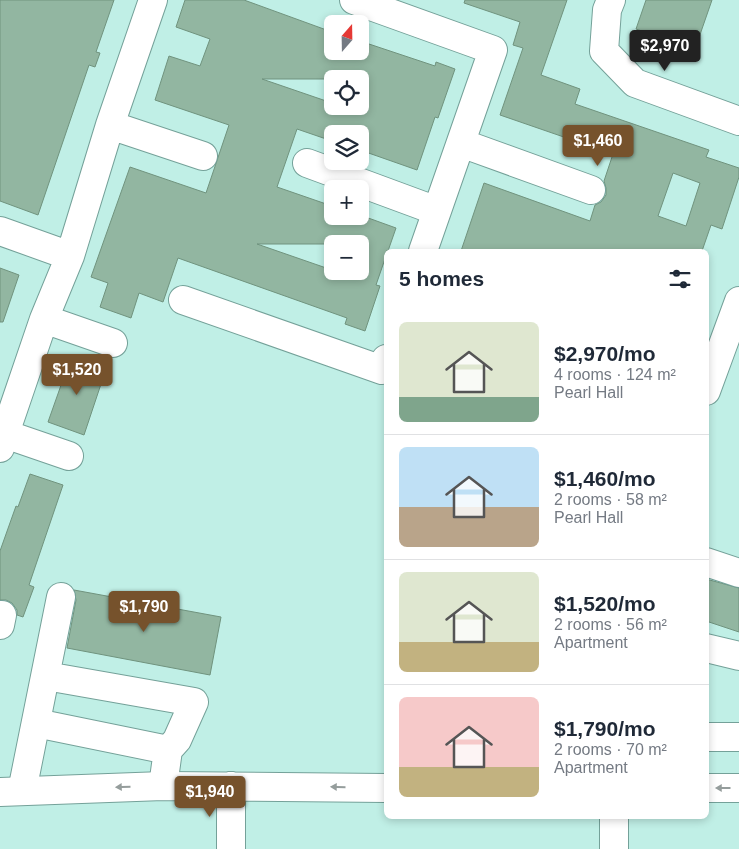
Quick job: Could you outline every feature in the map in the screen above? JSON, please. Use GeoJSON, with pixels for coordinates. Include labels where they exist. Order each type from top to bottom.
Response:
{"type":"FeatureCollection","features":[{"type":"Feature","properties":{"kind":"main road"},"geometry":{"type":"LineString","coordinates":[[69,456],[2,441],[44,319],[70,256],[110,125],[153,0]]}},
{"type":"Feature","properties":{"kind":"main road"},"geometry":{"type":"LineString","coordinates":[[354,0],[493,50],[424,249]]}},
{"type":"Feature","properties":{"kind":"main road"},"geometry":{"type":"LineString","coordinates":[[611,0],[607,10],[604,51],[635,83],[739,121]]}},
{"type":"Feature","properties":{"kind":"main road"},"geometry":{"type":"LineString","coordinates":[[110,125],[203,156]]}},
{"type":"Feature","properties":{"kind":"main road"},"geometry":{"type":"LineString","coordinates":[[461,143],[592,190]]}},
{"type":"Feature","properties":{"kind":"main road"},"geometry":{"type":"LineString","coordinates":[[307,163],[437,211]]}},
{"type":"Feature","properties":{"kind":"main road"},"geometry":{"type":"LineString","coordinates":[[0,231],[70,256]]}},
{"type":"Feature","properties":{"kind":"main road"},"geometry":{"type":"LineString","coordinates":[[183,300],[382,370],[384,364]]}},
{"type":"Feature","properties":{"kind":"main road"},"geometry":{"type":"LineString","coordinates":[[709,383],[739,301]]}},
{"type":"Feature","properties":{"kind":"main road"},"geometry":{"type":"LineString","coordinates":[[44,319],[113,343]]}},
{"type":"Feature","properties":{"kind":"main road"},"geometry":{"type":"LineString","coordinates":[[709,563],[739,573]]}},
{"type":"Feature","properties":{"kind":"main road"},"geometry":{"type":"LineString","coordinates":[[61,597],[36,723],[11,792],[163,786],[384,788]]}},
{"type":"Feature","properties":{"kind":"main road"},"geometry":{"type":"LineString","coordinates":[[709,649],[739,656]]}},
{"type":"Feature","properties":{"kind":"main road"},"geometry":{"type":"LineString","coordinates":[[46,676],[194,702],[177,740],[168,750],[163,786]]}},
{"type":"Feature","properties":{"kind":"main road"},"geometry":{"type":"LineString","coordinates":[[36,723],[168,750]]}},
{"type":"Feature","properties":{"kind":"main road"},"geometry":{"type":"LineString","coordinates":[[709,737],[739,737]]}},
{"type":"Feature","properties":{"kind":"main road"},"geometry":{"type":"LineString","coordinates":[[231,786],[231,849]]}},
{"type":"Feature","properties":{"kind":"main road"},"geometry":{"type":"LineString","coordinates":[[709,788],[739,788]]}},
{"type":"Feature","properties":{"kind":"main road"},"geometry":{"type":"LineString","coordinates":[[614,819],[614,849]]}},
{"type":"Feature","properties":{"kind":"building"},"geometry":{"type":"Polygon","coordinates":[[[0,0],[114,0],[96,52],[100,53],[95,67],[89,65],[38,215],[0,201],[0,0]]]}},
{"type":"Feature","properties":{"kind":"building"},"geometry":{"type":"Polygon","coordinates":[[[185,0],[244,0],[324,29],[324,60],[369,60],[369,44],[435,66],[436,62],[455,69],[438,118],[435,117],[417,170],[369,153],[369,125],[324,125],[324,138],[297,129],[277,187],[324,203],[324,225],[369,225],[369,218],[396,228],[389,249],[384,249],[384,262],[376,285],[380,286],[365,331],[345,324],[347,318],[178,258],[163,302],[139,293],[131,318],[100,307],[108,283],[91,277],[130,167],[206,193],[229,125],[155,100],[169,56],[200,66],[210,39],[176,27],[185,0]]]}},
{"type":"Feature","properties":{"kind":"building"},"geometry":{"type":"Polygon","coordinates":[[[465,0],[567,0],[541,75],[580,89],[575,104],[709,150],[706,157],[739,168],[739,177],[722,229],[711,225],[703,249],[462,249],[484,183],[590,221],[595,205],[601,202],[606,195],[604,181],[613,154],[500,115],[523,48],[513,45],[520,22],[464,3],[465,0]],[[673,173],[658,216],[686,226],[700,183],[673,173]]]}},
{"type":"Feature","properties":{"kind":"building"},"geometry":{"type":"Polygon","coordinates":[[[646,0],[712,0],[695,49],[636,29],[646,0]]]}},
{"type":"Feature","properties":{"kind":"building"},"geometry":{"type":"Polygon","coordinates":[[[0,268],[19,275],[3,322],[0,322],[0,268]]]}},
{"type":"Feature","properties":{"kind":"building"},"geometry":{"type":"Polygon","coordinates":[[[71,357],[106,369],[84,435],[48,422],[71,357]]]}},
{"type":"Feature","properties":{"kind":"building"},"geometry":{"type":"Polygon","coordinates":[[[30,474],[63,485],[29,585],[34,587],[23,617],[17,615],[17,610],[12,603],[0,600],[0,551],[30,474]]]}},
{"type":"Feature","properties":{"kind":"building"},"geometry":{"type":"Polygon","coordinates":[[[709,580],[739,588],[739,632],[709,622],[709,580]]]}},
{"type":"Feature","properties":{"kind":"building"},"geometry":{"type":"Polygon","coordinates":[[[74,590],[221,617],[210,675],[67,648],[76,600],[74,590]]]}}]}
